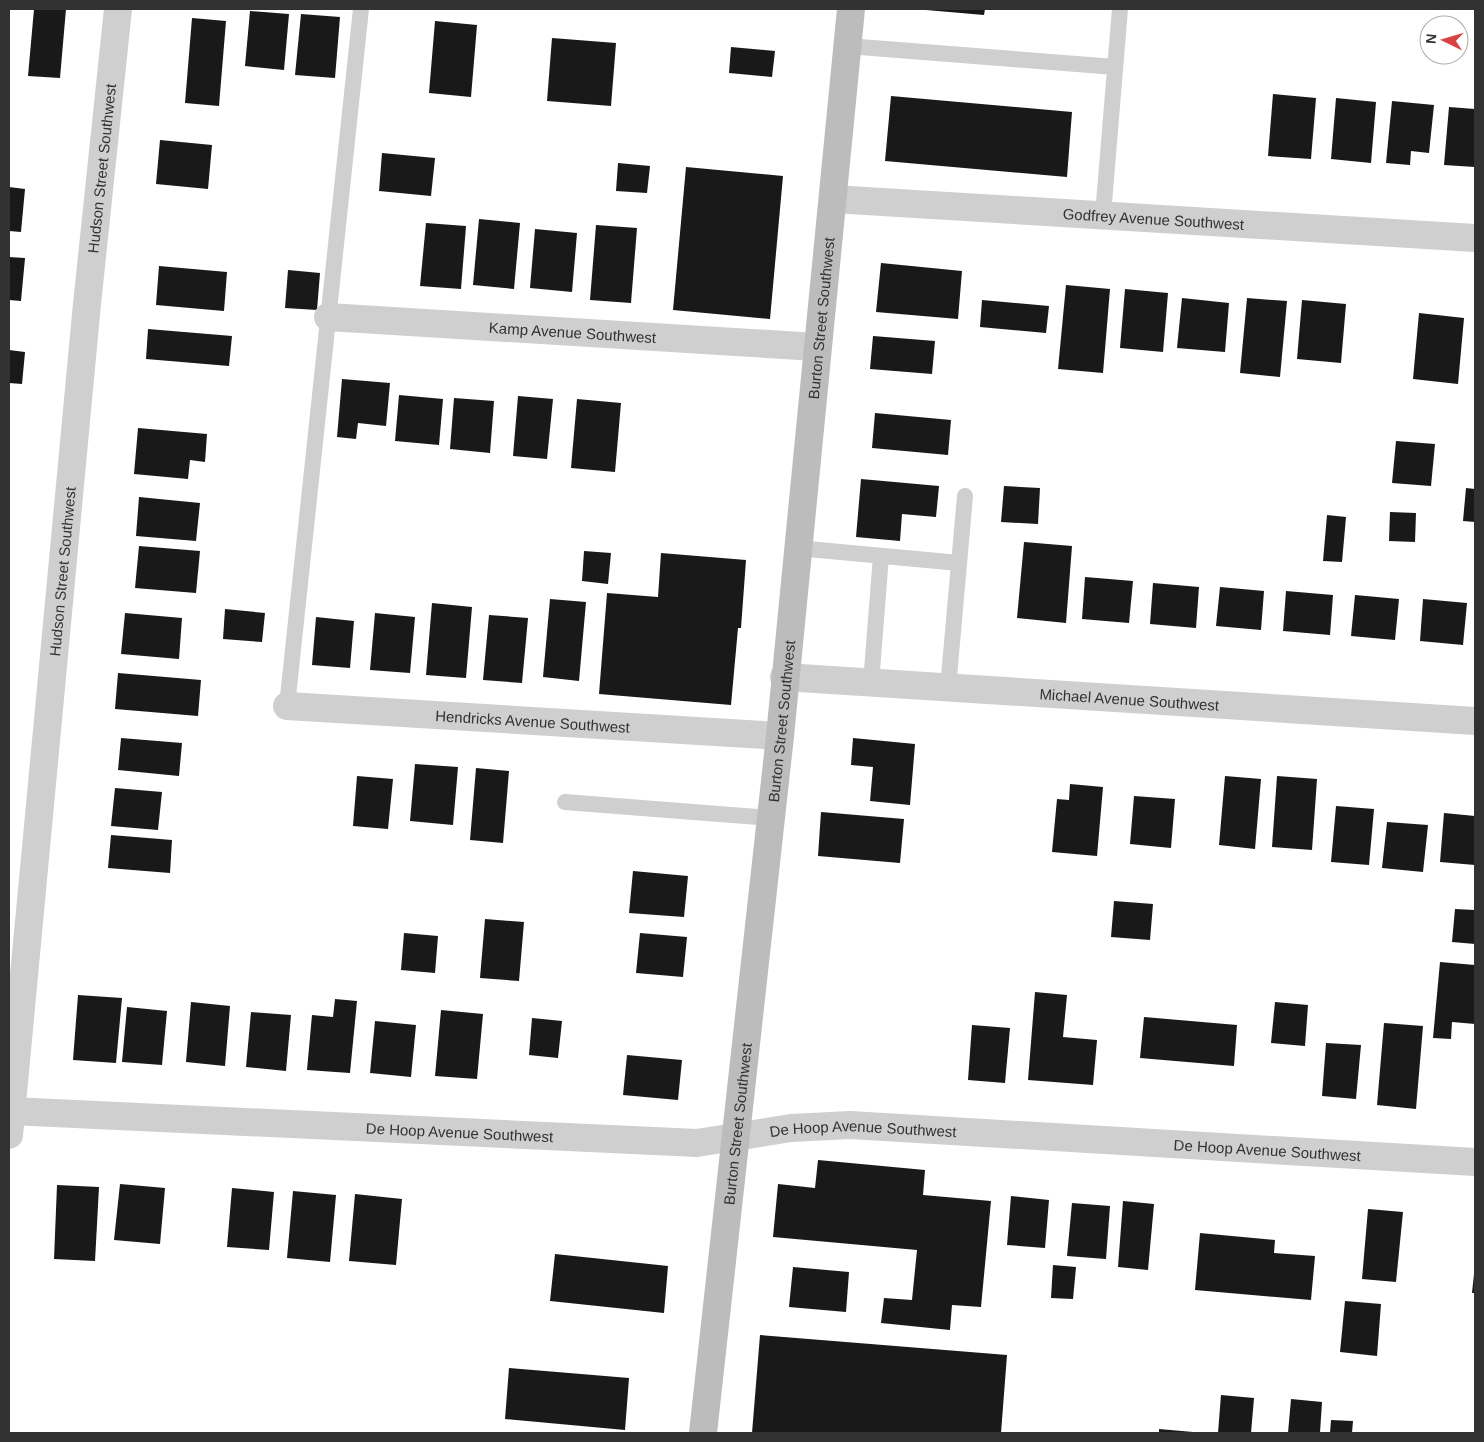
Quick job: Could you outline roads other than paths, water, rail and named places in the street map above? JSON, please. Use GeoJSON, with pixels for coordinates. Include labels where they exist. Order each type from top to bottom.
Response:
{"type":"FeatureCollection","features":[{"type":"Feature","properties":{"kind":"main road","name":"Burton Street Southwest"},"geometry":{"type":"LineString","coordinates":[[703,1433],[780,736],[784,677],[851,9]]}},
{"type":"Feature","properties":{"kind":"street","name":"Hudson Street Southwest"},"geometry":{"type":"LineString","coordinates":[[10,1123],[87,304],[118,9]]}},
{"type":"Feature","properties":{"kind":"street","name":"Godfrey Avenue Southwest"},"geometry":{"type":"LineString","coordinates":[[833,199],[1475,238]]}},
{"type":"Feature","properties":{"kind":"street","name":"Kamp Avenue Southwest"},"geometry":{"type":"LineString","coordinates":[[328,317],[818,348]]}},
{"type":"Feature","properties":{"kind":"street","name":"Michael Avenue Southwest"},"geometry":{"type":"LineString","coordinates":[[784,677],[1475,721]]}},
{"type":"Feature","properties":{"kind":"street","name":"Hendricks Avenue Southwest"},"geometry":{"type":"LineString","coordinates":[[287,706],[780,736]]}},
{"type":"Feature","properties":{"kind":"street","name":"De Hoop Avenue Southwest"},"geometry":{"type":"LineString","coordinates":[[10,1123],[697,1143],[791,1128],[850,1124],[1475,1162]]}},
{"type":"Feature","properties":{"kind":"lane"},"geometry":{"type":"LineString","coordinates":[[287,706],[361,9]]}},
{"type":"Feature","properties":{"kind":"lane"},"geometry":{"type":"LineString","coordinates":[[1103,215],[1120,9]]}},
{"type":"Feature","properties":{"kind":"lane"},"geometry":{"type":"LineString","coordinates":[[847,46],[1115,67]]}},
{"type":"Feature","properties":{"kind":"lane"},"geometry":{"type":"LineString","coordinates":[[948,688],[964,496]]}},
{"type":"Feature","properties":{"kind":"lane"},"geometry":{"type":"LineString","coordinates":[[797,548],[959,563]]}},
{"type":"Feature","properties":{"kind":"lane"},"geometry":{"type":"LineString","coordinates":[[871,683],[882,556]]}},
{"type":"Feature","properties":{"kind":"lane"},"geometry":{"type":"LineString","coordinates":[[565,802],[771,818]]}}]}
